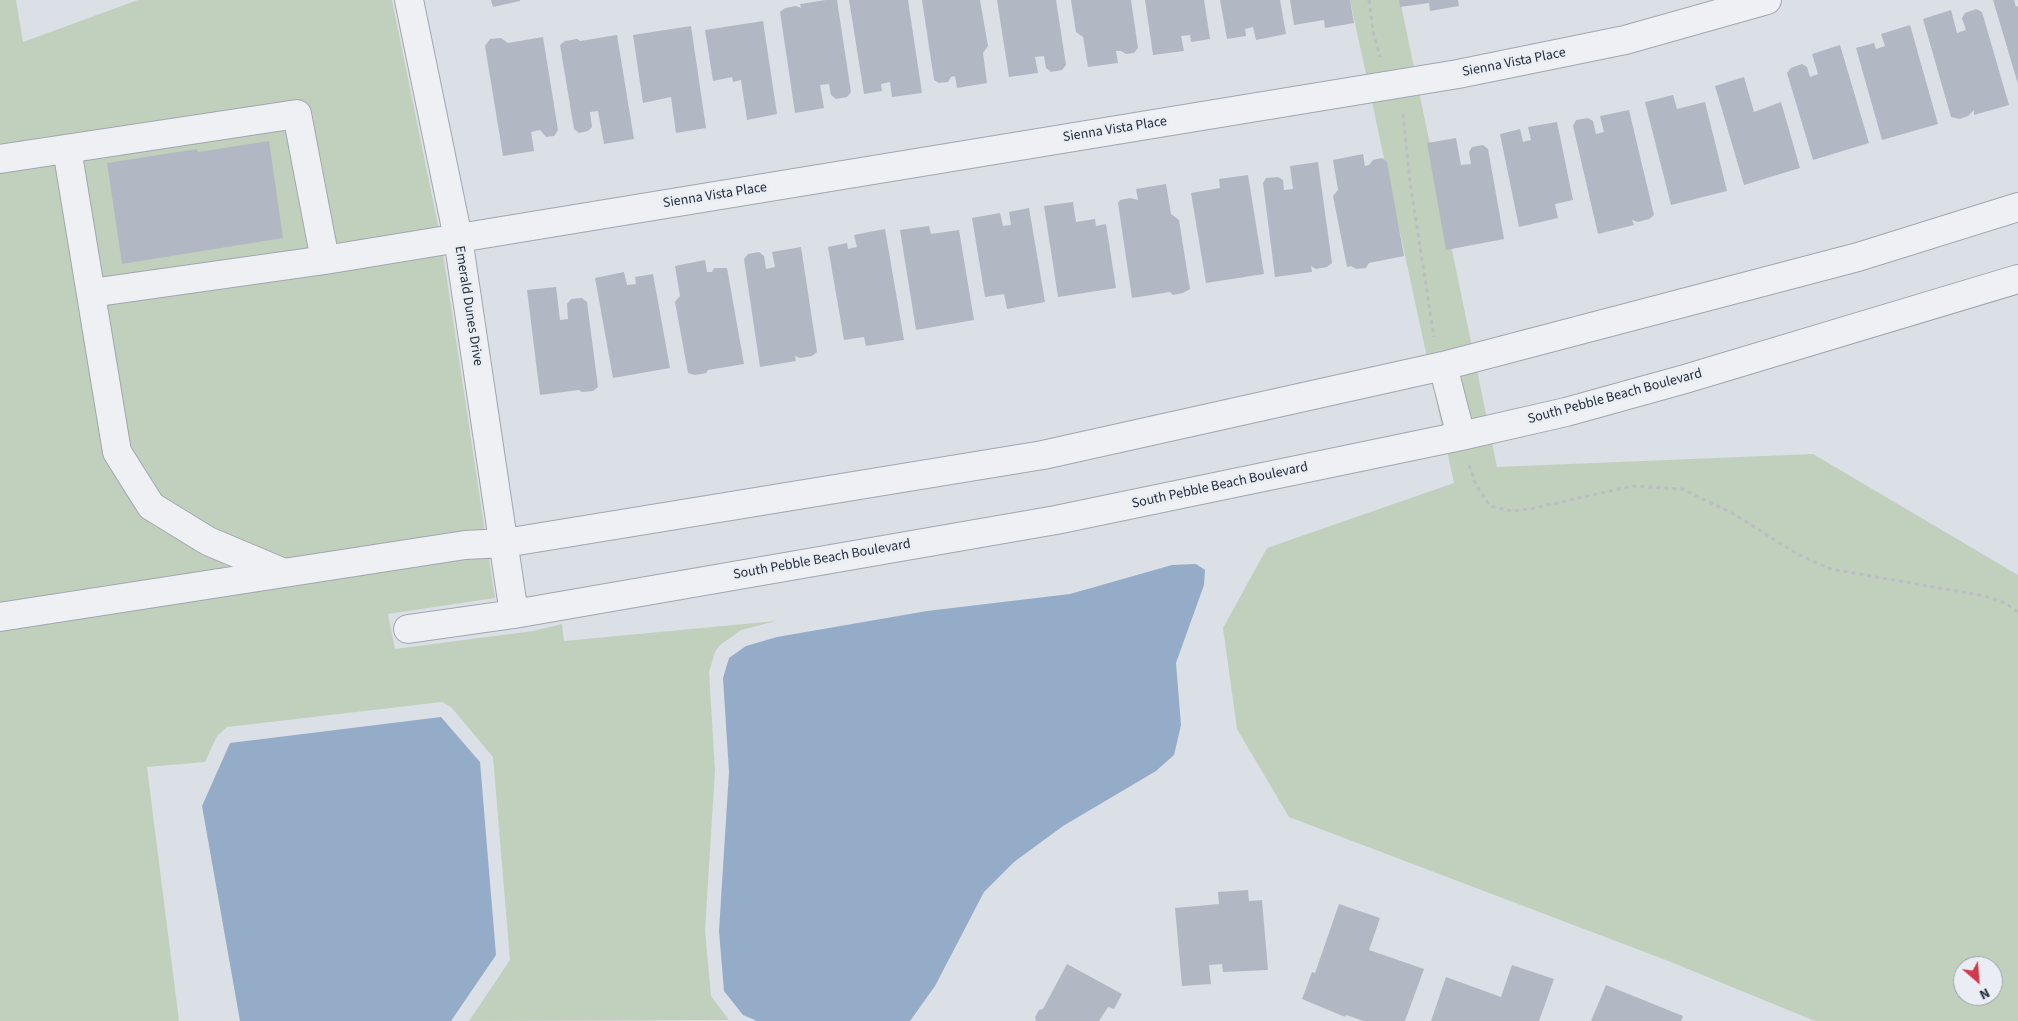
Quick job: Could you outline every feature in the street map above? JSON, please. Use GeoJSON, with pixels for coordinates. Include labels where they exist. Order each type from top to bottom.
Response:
{"type":"FeatureCollection","features":[{"type":"Feature","properties":{"kind":"street","name":"Emerald Dunes Drive"},"geometry":{"type":"LineString","coordinates":[[409,0],[458,238],[505,543],[514,614]]}},
{"type":"Feature","properties":{"kind":"street","name":"Sienna Vista Place"},"geometry":{"type":"LineString","coordinates":[[91,293],[325,260],[1510,65],[1625,40],[1768,0]]}},
{"type":"Feature","properties":{"kind":"street"},"geometry":{"type":"LineString","coordinates":[[0,159],[297,114],[325,260]]}},
{"type":"Feature","properties":{"kind":"street"},"geometry":{"type":"LineString","coordinates":[[67,149],[117,452],[150,506],[208,542],[285,574]]}},
{"type":"Feature","properties":{"kind":"street"},"geometry":{"type":"LineString","coordinates":[[0,617],[465,545],[505,543],[1043,455],[1443,366],[1858,257],[2018,207]]}},
{"type":"Feature","properties":{"kind":"street","name":"South Pebble Beach Boulevard"},"geometry":{"type":"LineString","coordinates":[[408,629],[514,614],[1056,520],[1461,436],[1566,412],[1685,379],[2018,279]]}},
{"type":"Feature","properties":{"kind":"street"},"geometry":{"type":"LineString","coordinates":[[1443,366],[1461,436]]}},
{"type":"Feature","properties":{"kind":"path"},"geometry":{"type":"LineString","coordinates":[[1369,0],[1373,31],[1381,62]]}},
{"type":"Feature","properties":{"kind":"path"},"geometry":{"type":"LineString","coordinates":[[1400,107],[1405,120],[1410,182],[1436,348],[1443,366]]}},
{"type":"Feature","properties":{"kind":"path"},"geometry":{"type":"LineString","coordinates":[[1461,436],[1476,485],[1490,506],[1512,511],[1530,509],[1632,486],[1682,489],[1732,513],[1799,555],[1831,569],[1985,596],[2005,603],[2018,612]]}},
{"type":"Feature","properties":{"kind":"green space"},"geometry":{"type":"Polygon","coordinates":[[[0,0],[16,0],[23,42],[138,0],[392,0],[441,240],[495,598],[388,614],[395,649],[533,631],[562,624],[564,641],[776,621],[741,630],[720,645],[715,652],[709,672],[715,770],[705,930],[711,996],[729,1020],[469,1021],[510,960],[493,757],[451,707],[442,702],[227,727],[217,736],[205,762],[147,767],[179,1021],[0,1021],[0,0]]]}},
{"type":"Feature","properties":{"kind":"green space"},"geometry":{"type":"Polygon","coordinates":[[[1350,0],[1400,0],[1497,467],[1813,454],[2018,575],[2018,1021],[1815,1021],[1671,962],[1289,817],[1237,729],[1223,628],[1267,548],[1454,483],[1350,0]]]}},
{"type":"Feature","properties":{"kind":"water"},"geometry":{"type":"Polygon","coordinates":[[[1196,564],[1205,570],[1204,585],[1176,663],[1181,725],[1174,755],[1156,771],[1063,826],[1014,862],[984,892],[935,986],[910,1021],[757,1021],[743,1015],[724,991],[719,931],[729,772],[723,678],[729,658],[746,646],[777,637],[927,611],[1070,594],[1172,565],[1196,564]]]}},
{"type":"Feature","properties":{"kind":"water"},"geometry":{"type":"Polygon","coordinates":[[[441,717],[480,762],[496,955],[451,1021],[240,1021],[202,806],[230,743],[441,717]]]}},
{"type":"Feature","properties":{"kind":"building"},"geometry":{"type":"Polygon","coordinates":[[[491,0],[520,0],[520,1],[493,7],[491,0]]]}},
{"type":"Feature","properties":{"kind":"building"},"geometry":{"type":"Polygon","coordinates":[[[837,0],[851,92],[847,97],[836,99],[831,95],[829,84],[820,85],[824,108],[795,113],[780,12],[785,8],[796,6],[801,8],[800,4],[837,0]]]}},
{"type":"Feature","properties":{"kind":"building"},"geometry":{"type":"Polygon","coordinates":[[[849,0],[908,0],[922,93],[892,97],[890,82],[881,84],[882,91],[864,94],[849,0]]]}},
{"type":"Feature","properties":{"kind":"building"},"geometry":{"type":"Polygon","coordinates":[[[922,0],[980,0],[988,46],[983,53],[987,83],[957,88],[955,76],[951,77],[948,82],[939,83],[934,80],[922,0]]]}},
{"type":"Feature","properties":{"kind":"building"},"geometry":{"type":"Polygon","coordinates":[[[997,0],[1056,0],[1066,65],[1062,70],[1051,72],[1046,68],[1044,56],[1035,57],[1038,73],[1009,77],[997,0]]]}},
{"type":"Feature","properties":{"kind":"building"},"geometry":{"type":"Polygon","coordinates":[[[1071,0],[1131,0],[1138,48],[1134,53],[1126,54],[1116,51],[1118,63],[1088,67],[1083,37],[1076,32],[1071,0]]]}},
{"type":"Feature","properties":{"kind":"building"},"geometry":{"type":"Polygon","coordinates":[[[1145,0],[1204,0],[1210,39],[1191,42],[1190,35],[1181,36],[1184,51],[1153,55],[1145,0]]]}},
{"type":"Feature","properties":{"kind":"building"},"geometry":{"type":"Polygon","coordinates":[[[1220,0],[1280,0],[1286,34],[1256,40],[1253,27],[1245,29],[1246,36],[1227,39],[1220,0]]]}},
{"type":"Feature","properties":{"kind":"building"},"geometry":{"type":"Polygon","coordinates":[[[1290,0],[1350,0],[1354,23],[1325,28],[1324,20],[1294,25],[1290,0]]]}},
{"type":"Feature","properties":{"kind":"building"},"geometry":{"type":"Polygon","coordinates":[[[1399,0],[1458,0],[1459,6],[1430,11],[1429,3],[1400,7],[1399,0]]]}},
{"type":"Feature","properties":{"kind":"building"},"geometry":{"type":"Polygon","coordinates":[[[1993,0],[2014,0],[2016,7],[2018,6],[2018,84],[1993,0]]]}},
{"type":"Feature","properties":{"kind":"building"},"geometry":{"type":"Polygon","coordinates":[[[1976,9],[1982,12],[2009,105],[1974,115],[1974,110],[1968,116],[1960,119],[1951,117],[1923,19],[1951,10],[1957,33],[1966,30],[1962,18],[1965,13],[1976,9]]]}},
{"type":"Feature","properties":{"kind":"building"},"geometry":{"type":"Polygon","coordinates":[[[763,21],[777,114],[747,120],[741,80],[733,82],[732,77],[713,81],[705,30],[763,21]]]}},
{"type":"Feature","properties":{"kind":"building"},"geometry":{"type":"Polygon","coordinates":[[[1910,25],[1938,124],[1882,140],[1856,48],[1874,43],[1876,49],[1885,46],[1881,34],[1910,25]]]}},
{"type":"Feature","properties":{"kind":"building"},"geometry":{"type":"Polygon","coordinates":[[[691,26],[706,128],[676,133],[671,97],[643,103],[633,35],[691,26]]]}},
{"type":"Feature","properties":{"kind":"building"},"geometry":{"type":"Polygon","coordinates":[[[617,35],[634,139],[604,144],[598,111],[590,112],[592,127],[588,131],[579,133],[574,129],[560,45],[565,41],[577,39],[580,41],[617,35]]]}},
{"type":"Feature","properties":{"kind":"building"},"geometry":{"type":"Polygon","coordinates":[[[543,37],[558,130],[554,136],[546,137],[540,130],[531,132],[534,151],[503,156],[485,46],[490,39],[501,38],[508,43],[543,37]]]}},
{"type":"Feature","properties":{"kind":"building"},"geometry":{"type":"Polygon","coordinates":[[[1840,45],[1869,143],[1813,160],[1787,73],[1791,68],[1802,64],[1807,67],[1810,77],[1818,74],[1812,54],[1840,45]]]}},
{"type":"Feature","properties":{"kind":"building"},"geometry":{"type":"Polygon","coordinates":[[[1744,77],[1754,112],[1781,102],[1800,168],[1744,185],[1715,86],[1744,77]]]}},
{"type":"Feature","properties":{"kind":"building"},"geometry":{"type":"Polygon","coordinates":[[[1673,95],[1677,109],[1705,102],[1727,191],[1671,205],[1645,102],[1673,95]]]}},
{"type":"Feature","properties":{"kind":"building"},"geometry":{"type":"Polygon","coordinates":[[[1629,110],[1654,215],[1649,219],[1638,222],[1632,220],[1634,225],[1598,234],[1573,126],[1576,120],[1588,118],[1593,121],[1596,134],[1604,132],[1600,116],[1629,110]]]}},
{"type":"Feature","properties":{"kind":"building"},"geometry":{"type":"Polygon","coordinates":[[[1557,122],[1573,200],[1555,204],[1558,218],[1519,227],[1500,134],[1520,129],[1523,142],[1531,140],[1528,127],[1557,122]]]}},
{"type":"Feature","properties":{"kind":"building"},"geometry":{"type":"Polygon","coordinates":[[[1456,138],[1461,165],[1471,164],[1469,152],[1472,147],[1483,145],[1488,149],[1504,239],[1446,250],[1427,143],[1456,138]]]}},
{"type":"Feature","properties":{"kind":"building"},"geometry":{"type":"Polygon","coordinates":[[[269,141],[283,238],[122,264],[107,163],[197,149],[198,152],[269,141]]]}},
{"type":"Feature","properties":{"kind":"building"},"geometry":{"type":"Polygon","coordinates":[[[1363,154],[1365,166],[1369,165],[1373,160],[1382,158],[1387,162],[1404,256],[1369,263],[1366,268],[1356,269],[1351,266],[1347,267],[1333,196],[1338,190],[1333,160],[1363,154]]]}},
{"type":"Feature","properties":{"kind":"building"},"geometry":{"type":"Polygon","coordinates":[[[1318,162],[1332,263],[1327,267],[1316,269],[1311,266],[1312,272],[1275,277],[1263,183],[1266,178],[1278,177],[1283,180],[1284,190],[1293,189],[1290,166],[1318,162]]]}},
{"type":"Feature","properties":{"kind":"building"},"geometry":{"type":"Polygon","coordinates":[[[1248,175],[1264,274],[1206,283],[1191,193],[1220,188],[1219,179],[1248,175]]]}},
{"type":"Feature","properties":{"kind":"building"},"geometry":{"type":"Polygon","coordinates":[[[1166,184],[1171,214],[1179,220],[1190,289],[1173,295],[1170,292],[1132,298],[1118,203],[1120,200],[1130,198],[1138,200],[1136,189],[1166,184]]]}},
{"type":"Feature","properties":{"kind":"building"},"geometry":{"type":"Polygon","coordinates":[[[1073,202],[1076,222],[1095,219],[1096,226],[1106,224],[1116,288],[1058,297],[1044,206],[1073,202]]]}},
{"type":"Feature","properties":{"kind":"building"},"geometry":{"type":"Polygon","coordinates":[[[1029,208],[1045,302],[1007,309],[1004,294],[985,297],[972,218],[1000,213],[1003,226],[1011,225],[1009,212],[1029,208]]]}},
{"type":"Feature","properties":{"kind":"building"},"geometry":{"type":"Polygon","coordinates":[[[929,226],[931,234],[959,230],[974,320],[916,330],[900,230],[929,226]]]}},
{"type":"Feature","properties":{"kind":"building"},"geometry":{"type":"Polygon","coordinates":[[[885,229],[904,340],[866,346],[864,337],[844,340],[828,247],[847,243],[848,249],[857,247],[854,235],[885,229]]]}},
{"type":"Feature","properties":{"kind":"building"},"geometry":{"type":"Polygon","coordinates":[[[801,247],[817,352],[812,356],[800,358],[795,356],[796,361],[760,367],[744,259],[748,254],[759,252],[764,256],[766,269],[775,267],[772,252],[801,247]]]}},
{"type":"Feature","properties":{"kind":"building"},"geometry":{"type":"Polygon","coordinates":[[[705,260],[707,272],[712,272],[714,268],[727,268],[744,364],[708,370],[706,373],[695,375],[688,373],[675,302],[680,296],[675,266],[705,260]]]}},
{"type":"Feature","properties":{"kind":"building"},"geometry":{"type":"Polygon","coordinates":[[[624,272],[627,285],[636,284],[635,277],[653,274],[670,368],[613,378],[595,278],[624,272]]]}},
{"type":"Feature","properties":{"kind":"building"},"geometry":{"type":"Polygon","coordinates":[[[556,287],[560,320],[568,319],[567,304],[571,299],[582,298],[587,302],[598,387],[593,391],[582,392],[579,390],[540,395],[527,290],[556,287]]]}},
{"type":"Feature","properties":{"kind":"building"},"geometry":{"type":"Polygon","coordinates":[[[1248,890],[1249,901],[1262,900],[1268,970],[1223,972],[1222,964],[1209,965],[1211,984],[1182,986],[1175,908],[1219,904],[1218,892],[1248,890]]]}},
{"type":"Feature","properties":{"kind":"building"},"geometry":{"type":"Polygon","coordinates":[[[1339,904],[1380,918],[1369,950],[1424,969],[1405,1021],[1364,1021],[1346,1015],[1345,1017],[1302,999],[1312,972],[1315,973],[1339,904]]]}},
{"type":"Feature","properties":{"kind":"building"},"geometry":{"type":"Polygon","coordinates":[[[1067,964],[1122,994],[1114,1009],[1108,1007],[1099,1021],[1036,1021],[1035,1017],[1039,1010],[1043,1009],[1067,964]]]}},
{"type":"Feature","properties":{"kind":"building"},"geometry":{"type":"Polygon","coordinates":[[[1512,965],[1554,979],[1539,1021],[1431,1021],[1446,977],[1501,997],[1512,965]]]}},
{"type":"Feature","properties":{"kind":"building"},"geometry":{"type":"Polygon","coordinates":[[[1606,985],[1683,1016],[1681,1021],[1591,1021],[1606,985]]]}}]}
